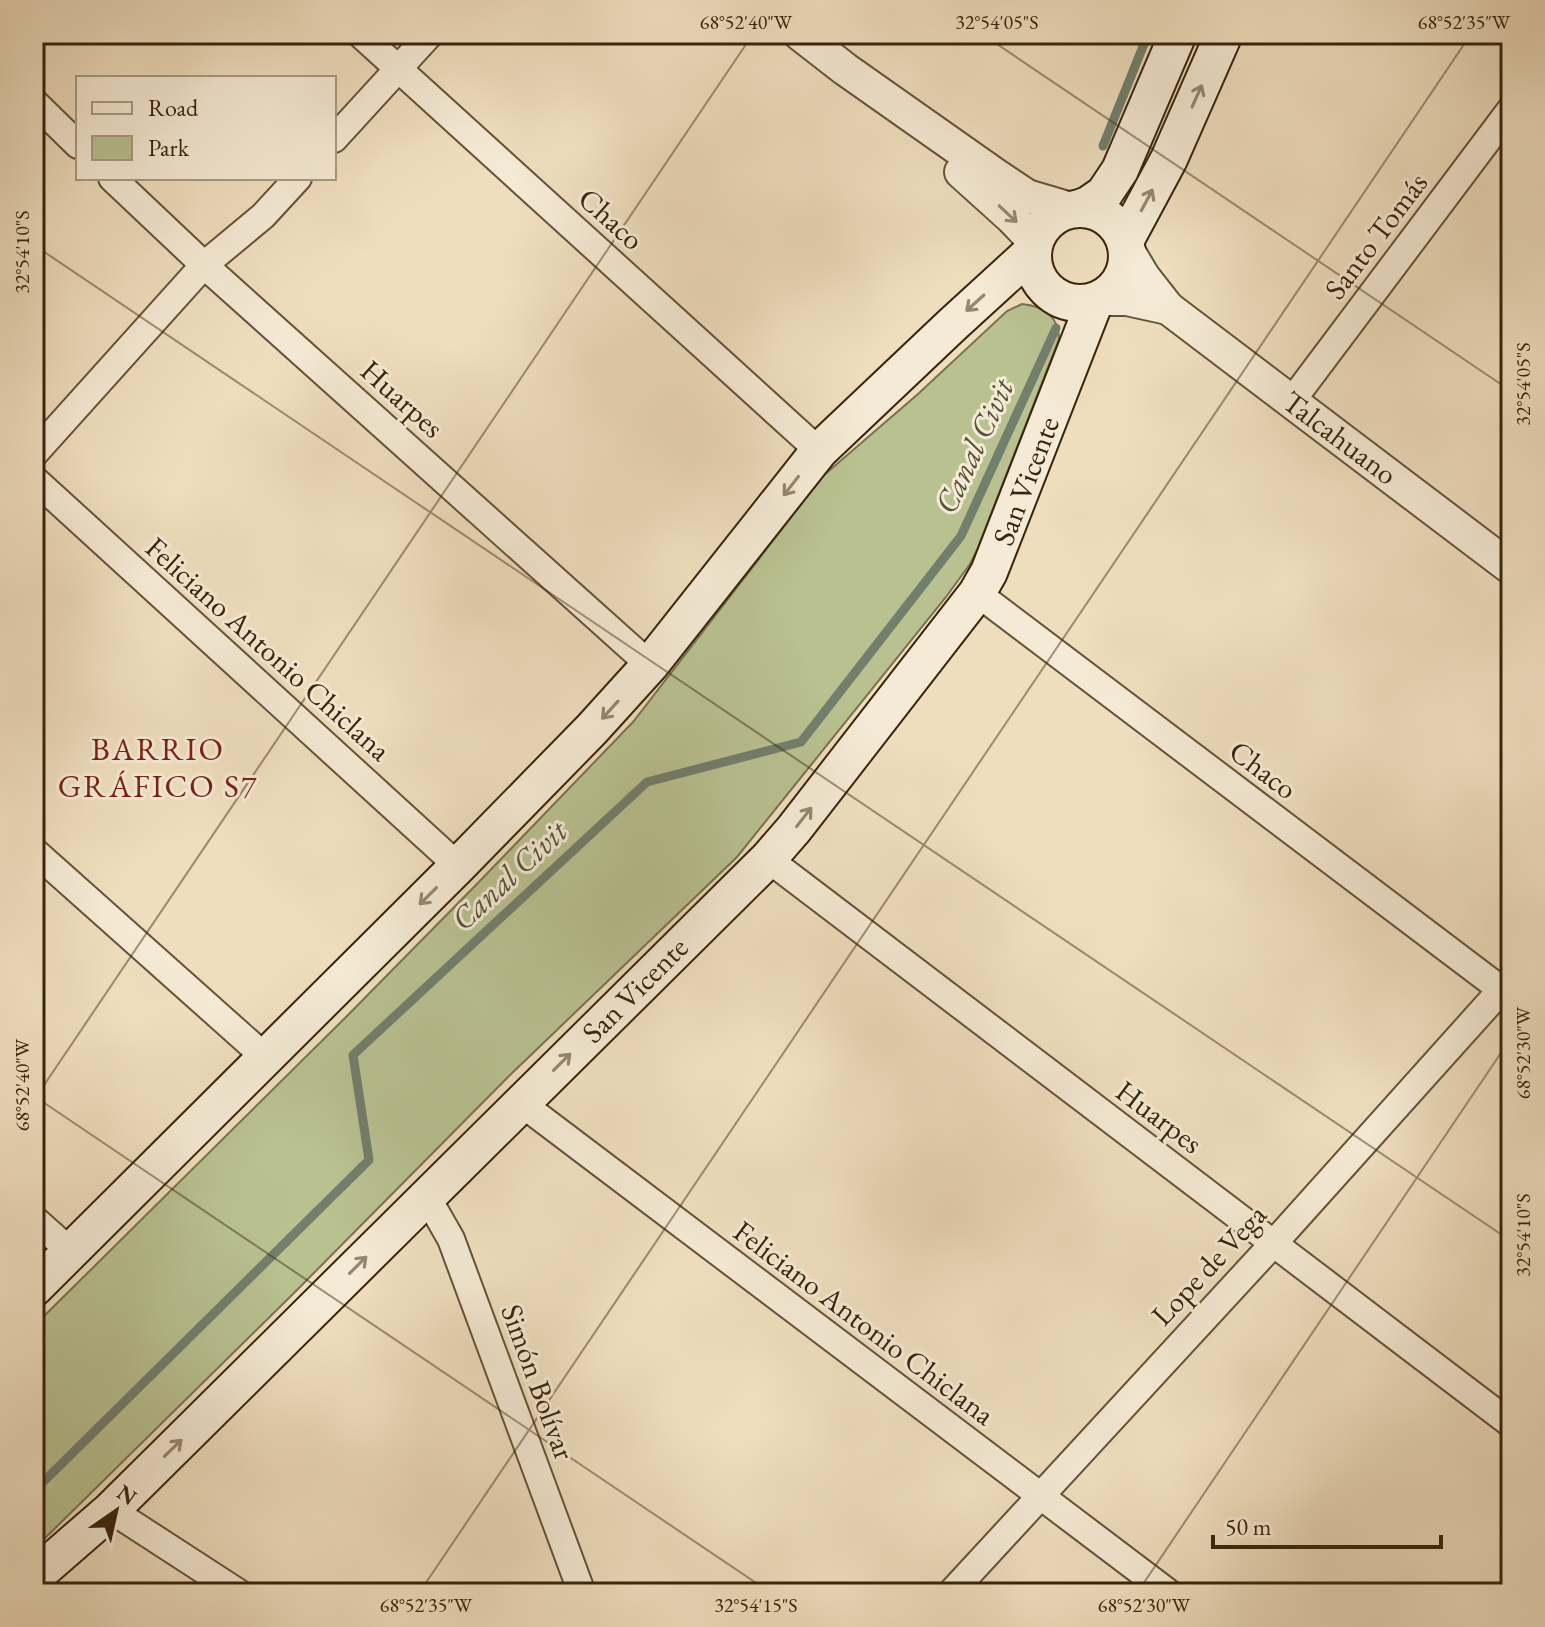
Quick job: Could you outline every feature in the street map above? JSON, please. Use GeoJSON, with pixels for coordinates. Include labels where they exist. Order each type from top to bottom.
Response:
{"type":"FeatureCollection","features":[{"type":"Feature","properties":{"kind":"main road"},"geometry":{"type":"LineString","coordinates":[[1074,209],[1093,210],[1107,217],[1118,227],[1126,245],[1127,264],[1113,290],[1098,300],[1079,303],[1050,293],[1040,281],[1034,267],[1034,246],[1040,230],[1049,220],[1059,213],[1088,205],[1104,194],[1115,178],[1178,34]]}},
{"type":"Feature","properties":{"kind":"main road"},"geometry":{"type":"LineString","coordinates":[[1126,245],[1169,159],[1224,34]]}},
{"type":"Feature","properties":{"kind":"main road"},"geometry":{"type":"LineString","coordinates":[[34,1288],[583,739],[650,665],[819,451],[1034,246]]}},
{"type":"Feature","properties":{"kind":"main road","name":"San Vicente"},"geometry":{"type":"LineString","coordinates":[[34,1577],[111,1510],[768,859],[794,829],[977,593],[999,551],[1098,300]]}},
{"type":"Feature","properties":{"kind":"street","name":"Chaco"},"geometry":{"type":"LineString","coordinates":[[360,34],[819,451]]}},
{"type":"Feature","properties":{"kind":"street"},"geometry":{"type":"LineString","coordinates":[[336,137],[430,34]]}},
{"type":"Feature","properties":{"kind":"street"},"geometry":{"type":"LineString","coordinates":[[800,34],[1027,196],[1074,209]]}},
{"type":"Feature","properties":{"kind":"street"},"geometry":{"type":"LineString","coordinates":[[845,69],[1012,218],[1034,246]]}},
{"type":"Feature","properties":{"kind":"street"},"geometry":{"type":"LineString","coordinates":[[34,102],[76,143]]}},
{"type":"Feature","properties":{"kind":"street","name":"Santo Tomás"},"geometry":{"type":"LineString","coordinates":[[1291,402],[1511,109]]}},
{"type":"Feature","properties":{"kind":"street","name":"Huarpes"},"geometry":{"type":"LineString","coordinates":[[114,180],[204,265],[650,665]]}},
{"type":"Feature","properties":{"kind":"street"},"geometry":{"type":"LineString","coordinates":[[34,454],[204,265],[263,216],[296,180]]}},
{"type":"Feature","properties":{"kind":"street","name":"Talcahuano"},"geometry":{"type":"LineString","coordinates":[[1126,245],[1143,276],[1168,308],[1510,566]]}},
{"type":"Feature","properties":{"kind":"street","name":"Talcahuano"},"geometry":{"type":"LineString","coordinates":[[1098,300],[1127,299],[1168,308]]}},
{"type":"Feature","properties":{"kind":"street","name":"Feliciano Antonio Chiclana"},"geometry":{"type":"LineString","coordinates":[[34,479],[458,866]]}},
{"type":"Feature","properties":{"kind":"street","name":"Chaco"},"geometry":{"type":"LineString","coordinates":[[977,593],[1508,989]]}},
{"type":"Feature","properties":{"kind":"street"},"geometry":{"type":"LineString","coordinates":[[34,851],[265,1057]]}},
{"type":"Feature","properties":{"kind":"street","name":"Huarpes"},"geometry":{"type":"LineString","coordinates":[[768,859],[1511,1424]]}},
{"type":"Feature","properties":{"kind":"street","name":"Lope de Vega"},"geometry":{"type":"LineString","coordinates":[[951,1593],[1508,989]]}},
{"type":"Feature","properties":{"kind":"street","name":"Feliciano Antonio Chiclana"},"geometry":{"type":"LineString","coordinates":[[521,1103],[1169,1593]]}},
{"type":"Feature","properties":{"kind":"street","name":"Simón Bolívar"},"geometry":{"type":"LineString","coordinates":[[427,1197],[451,1239],[582,1593]]}},
{"type":"Feature","properties":{"kind":"street"},"geometry":{"type":"LineString","coordinates":[[34,1219],[71,1252]]}},
{"type":"Feature","properties":{"kind":"street"},"geometry":{"type":"LineString","coordinates":[[111,1510],[239,1593]]}},
{"type":"Feature","properties":{"kind":"green space"},"geometry":{"type":"Polygon","coordinates":[[[1022,304],[1049,314],[1056,325],[1059,339],[977,550],[946,597],[737,857],[509,1076],[34,1549],[34,1326],[348,1015],[633,722],[823,476],[1007,311],[1022,304]]]}},
{"type":"Feature","properties":{"kind":"waterway","name":"Canal Civit"},"geometry":{"type":"LineString","coordinates":[[1103,146],[1148,34]]}},
{"type":"Feature","properties":{"kind":"waterway","name":"Canal Civit"},"geometry":{"type":"LineString","coordinates":[[34,1491],[369,1160],[353,1055],[647,782],[801,742],[961,536],[1056,328]]}},
{"type":"Feature","properties":{"kind":"district","name":"BARRIO GRÁFICO S7"},"geometry":{"type":"Point","coordinates":[158,768]}}]}
